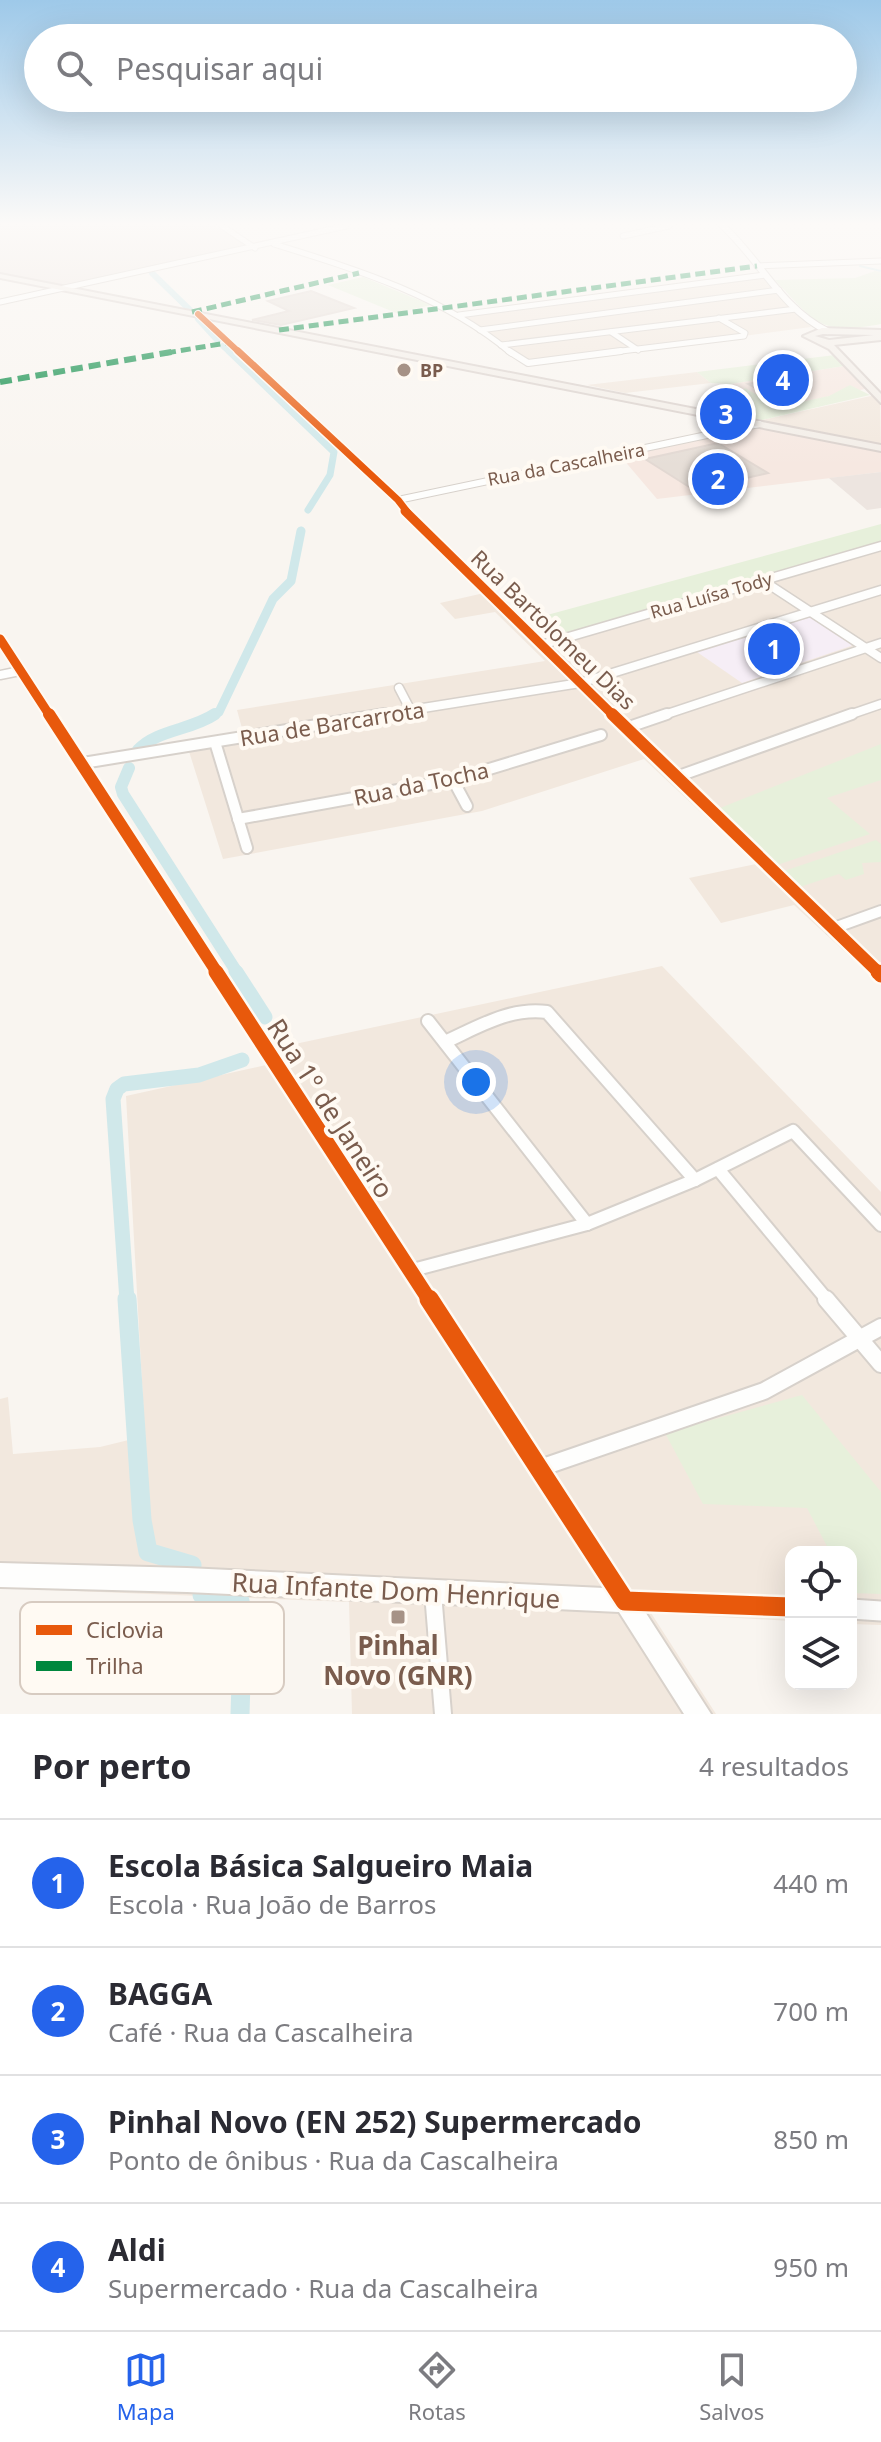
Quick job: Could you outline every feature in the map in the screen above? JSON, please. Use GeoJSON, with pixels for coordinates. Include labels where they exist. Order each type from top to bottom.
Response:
{"type":"FeatureCollection","features":[{"type":"Feature","properties":{"kind":"main road"},"geometry":{"type":"LineString","coordinates":[[156,306],[733,422],[770,424],[881,446]]}},
{"type":"Feature","properties":{"kind":"main road"},"geometry":{"type":"LineString","coordinates":[[840,338],[827,331],[812,329],[808,337],[832,347],[881,400]]}},
{"type":"Feature","properties":{"kind":"main road"},"geometry":{"type":"LineString","coordinates":[[819,342],[881,335]]}},
{"type":"Feature","properties":{"kind":"main road"},"geometry":{"type":"LineString","coordinates":[[840,338],[839,349],[870,379],[873,391]]}},
{"type":"Feature","properties":{"kind":"main road","name":"Rua Infante Dom Henrique"},"geometry":{"type":"LineString","coordinates":[[0,1575],[187,1580],[625,1601]]}},
{"type":"Feature","properties":{"kind":"main road"},"geometry":{"type":"LineString","coordinates":[[625,1601],[699,1714]]}},
{"type":"Feature","properties":{"kind":"street"},"geometry":{"type":"LineString","coordinates":[[444,306],[520,361],[528,363],[744,336],[719,318]]}},
{"type":"Feature","properties":{"kind":"street"},"geometry":{"type":"LineString","coordinates":[[459,315],[528,306]]}},
{"type":"Feature","properties":{"kind":"street"},"geometry":{"type":"LineString","coordinates":[[480,330],[659,306]]}},
{"type":"Feature","properties":{"kind":"street"},"geometry":{"type":"LineString","coordinates":[[793,306],[812,329]]}},
{"type":"Feature","properties":{"kind":"street"},"geometry":{"type":"LineString","coordinates":[[501,345],[796,309]]}},
{"type":"Feature","properties":{"kind":"street","name":"Rua Bartolomeu Dias"},"geometry":{"type":"LineString","coordinates":[[198,314],[398,500],[400,506],[541,645],[881,975]]}},
{"type":"Feature","properties":{"kind":"street"},"geometry":{"type":"LineString","coordinates":[[611,332],[638,350]]}},
{"type":"Feature","properties":{"kind":"street","name":"Rua da Cascalheira"},"geometry":{"type":"LineString","coordinates":[[398,500],[627,453],[733,422]]}},
{"type":"Feature","properties":{"kind":"street","name":"Rua Luísa Tody"},"geometry":{"type":"LineString","coordinates":[[541,645],[881,546]]}},
{"type":"Feature","properties":{"kind":"street"},"geometry":{"type":"LineString","coordinates":[[762,580],[881,658]]}},
{"type":"Feature","properties":{"kind":"street","name":"Rua de Barcarrota"},"geometry":{"type":"LineString","coordinates":[[83,763],[580,683],[881,590]]}},
{"type":"Feature","properties":{"kind":"street","name":"Rua 1º de Janeiro"},"geometry":{"type":"LineString","coordinates":[[0,639],[625,1601]]}},
{"type":"Feature","properties":{"kind":"street"},"geometry":{"type":"LineString","coordinates":[[626,728],[881,643]]}},
{"type":"Feature","properties":{"kind":"street"},"geometry":{"type":"LineString","coordinates":[[0,675],[20,671]]}},
{"type":"Feature","properties":{"kind":"street"},"geometry":{"type":"LineString","coordinates":[[399,688],[411,711]]}},
{"type":"Feature","properties":{"kind":"street"},"geometry":{"type":"LineString","coordinates":[[676,777],[881,704]]}},
{"type":"Feature","properties":{"kind":"street","name":"Rua da Tocha"},"geometry":{"type":"LineString","coordinates":[[238,819],[453,780],[601,735]]}},
{"type":"Feature","properties":{"kind":"street"},"geometry":{"type":"LineString","coordinates":[[215,742],[247,848]]}},
{"type":"Feature","properties":{"kind":"street"},"geometry":{"type":"LineString","coordinates":[[453,780],[467,806]]}},
{"type":"Feature","properties":{"kind":"street"},"geometry":{"type":"LineString","coordinates":[[831,929],[881,911]]}},
{"type":"Feature","properties":{"kind":"street"},"geometry":{"type":"LineString","coordinates":[[445,1042],[523,1010],[547,1012],[695,1180]]}},
{"type":"Feature","properties":{"kind":"street"},"geometry":{"type":"LineString","coordinates":[[428,1021],[587,1224]]}},
{"type":"Feature","properties":{"kind":"street"},"geometry":{"type":"LineString","coordinates":[[409,1271],[587,1224],[695,1180],[793,1131],[881,1225]]}},
{"type":"Feature","properties":{"kind":"street"},"geometry":{"type":"LineString","coordinates":[[718,1169],[881,1364]]}},
{"type":"Feature","properties":{"kind":"street"},"geometry":{"type":"LineString","coordinates":[[540,1468],[764,1391],[881,1327]]}},
{"type":"Feature","properties":{"kind":"street"},"geometry":{"type":"LineString","coordinates":[[433,1593],[443,1714]]}},
{"type":"Feature","properties":{"kind":"street","name":"Rua Infante Dom Henrique"},"geometry":{"type":"LineString","coordinates":[[625,1601],[785,1607]]}},
{"type":"Feature","properties":{"kind":"street"},"geometry":{"type":"LineString","coordinates":[[857,1609],[881,1611]]}},
{"type":"Feature","properties":{"kind":"shaded area"},"geometry":{"type":"Polygon","coordinates":[[[517,306],[790,306],[811,327],[526,365],[454,314],[517,306]]]}},
{"type":"Feature","properties":{"kind":"shaded area"},"geometry":{"type":"Polygon","coordinates":[[[844,366],[865,389],[778,407],[730,384],[844,366]]]}},
{"type":"Feature","properties":{"kind":"shaded area"},"geometry":{"type":"Polygon","coordinates":[[[697,372],[711,383],[625,393],[587,385],[697,372]]]}},
{"type":"Feature","properties":{"kind":"shaded area"},"geometry":{"type":"Polygon","coordinates":[[[880,394],[881,448],[763,425],[762,420],[880,394]]]}},
{"type":"Feature","properties":{"kind":"shaded area"},"geometry":{"type":"Polygon","coordinates":[[[763,425],[881,448],[881,472],[657,499],[617,452],[763,425]]]}},
{"type":"Feature","properties":{"kind":"shaded area"},"geometry":{"type":"Polygon","coordinates":[[[881,472],[881,508],[867,510],[829,478],[881,472]]]}},
{"type":"Feature","properties":{"kind":"shaded area"},"geometry":{"type":"Polygon","coordinates":[[[881,548],[881,985],[794,905],[721,923],[689,878],[756,864],[644,759],[482,811],[223,859],[186,742],[243,732],[237,710],[545,661],[495,612],[455,619],[440,603],[493,591],[550,646],[881,548]]]}},
{"type":"Feature","properties":{"kind":"shaded area"},"geometry":{"type":"Polygon","coordinates":[[[811,617],[852,643],[851,646],[742,683],[697,652],[811,617]]]}},
{"type":"Feature","properties":{"kind":"shaded area"},"geometry":{"type":"Polygon","coordinates":[[[662,966],[881,1192],[881,1625],[857,1624],[857,1546],[785,1546],[785,1621],[651,1613],[716,1714],[352,1714],[349,1602],[0,1588],[0,1399],[8,1397],[13,1454],[100,1447],[145,1436],[126,1096],[266,1065],[276,1048],[662,966]]]}},
{"type":"Feature","properties":{"kind":"green space"},"geometry":{"type":"Polygon","coordinates":[[[379,306],[427,306],[396,313],[379,306]]]}},
{"type":"Feature","properties":{"kind":"green space"},"geometry":{"type":"Polygon","coordinates":[[[800,306],[881,306],[881,324],[844,328],[831,326],[810,316],[800,306]]]}},
{"type":"Feature","properties":{"kind":"green space"},"geometry":{"type":"Polygon","coordinates":[[[835,355],[844,366],[730,384],[711,383],[697,372],[835,355]]]}},
{"type":"Feature","properties":{"kind":"green space"},"geometry":{"type":"Polygon","coordinates":[[[850,385],[870,395],[762,420],[720,413],[745,388],[778,407],[829,396],[850,385]]]}},
{"type":"Feature","properties":{"kind":"green space"},"geometry":{"type":"Polygon","coordinates":[[[881,524],[881,542],[552,639],[536,618],[881,524]]]}},
{"type":"Feature","properties":{"kind":"green space"},"geometry":{"type":"Polygon","coordinates":[[[881,744],[881,780],[827,798],[870,834],[777,865],[720,808],[881,744]]]}},
{"type":"Feature","properties":{"kind":"green space"},"geometry":{"type":"Polygon","coordinates":[[[876,840],[881,844],[881,862],[862,863],[864,874],[846,880],[839,874],[800,887],[784,871],[876,840]]]}},
{"type":"Feature","properties":{"kind":"green space"},"geometry":{"type":"Polygon","coordinates":[[[802,1395],[881,1492],[881,1594],[857,1593],[857,1546],[827,1546],[807,1508],[703,1504],[665,1433],[802,1395]]]}},
{"type":"Feature","properties":{"kind":"building"},"geometry":{"type":"Polygon","coordinates":[[[278,306],[354,308],[281,325],[252,320],[289,311],[278,306]]]}},
{"type":"Feature","properties":{"kind":"building"},"geometry":{"type":"Polygon","coordinates":[[[791,376],[808,385],[765,393],[748,384],[791,376]]]}},
{"type":"Feature","properties":{"kind":"building"},"geometry":{"type":"Polygon","coordinates":[[[718,443],[768,473],[694,490],[645,459],[718,443]]]}},
{"type":"Feature","properties":{"kind":"waterway"},"geometry":{"type":"LineString","coordinates":[[186,306],[190,310]]}},
{"type":"Feature","properties":{"kind":"waterway"},"geometry":{"type":"LineString","coordinates":[[198,319],[218,341]]}},
{"type":"Feature","properties":{"kind":"waterway"},"geometry":{"type":"LineString","coordinates":[[223,346],[231,353]]}},
{"type":"Feature","properties":{"kind":"waterway"},"geometry":{"type":"LineString","coordinates":[[229,351],[334,452],[330,475],[308,510]]}},
{"type":"Feature","properties":{"kind":"waterway"},"geometry":{"type":"LineString","coordinates":[[212,716],[219,712],[273,599],[291,581],[301,531]]}},
{"type":"Feature","properties":{"kind":"waterway"},"geometry":{"type":"LineString","coordinates":[[138,750],[154,738],[215,714]]}},
{"type":"Feature","properties":{"kind":"waterway"},"geometry":{"type":"LineString","coordinates":[[129,768],[121,787],[123,794],[238,974]]}},
{"type":"Feature","properties":{"kind":"waterway"},"geometry":{"type":"LineString","coordinates":[[236,972],[265,1017]]}},
{"type":"Feature","properties":{"kind":"waterway"},"geometry":{"type":"LineString","coordinates":[[127,1301],[113,1099],[117,1089],[124,1084],[199,1075],[242,1060]]}},
{"type":"Feature","properties":{"kind":"waterway"},"geometry":{"type":"LineString","coordinates":[[127,1299],[142,1520],[148,1552],[192,1565]]}},
{"type":"Feature","properties":{"kind":"waterway"},"geometry":{"type":"LineString","coordinates":[[202,1595],[240,1602]]}},
{"type":"Feature","properties":{"kind":"waterway"},"geometry":{"type":"LineString","coordinates":[[240,1714],[241,1694]]}},
{"type":"Feature","properties":{"kind":"marked path"},"geometry":{"type":"LineString","coordinates":[[192,312],[218,306]]}},
{"type":"Feature","properties":{"kind":"marked path"},"geometry":{"type":"LineString","coordinates":[[279,330],[458,306]]}},
{"type":"Feature","properties":{"kind":"marked path"},"geometry":{"type":"LineString","coordinates":[[0,382],[226,343]]}},
{"type":"Feature","properties":{"kind":"cycle path"},"geometry":{"type":"LineString","coordinates":[[198,314],[398,500],[400,506],[771,871],[881,975]]}},
{"type":"Feature","properties":{"kind":"cycle path"},"geometry":{"type":"LineString","coordinates":[[0,639],[625,1601],[785,1607]]}},
{"type":"Feature","properties":{"kind":"place","name":"BP"},"geometry":{"type":"Point","coordinates":[404,370]}},
{"type":"Feature","properties":{"kind":"place","name":"Aldi"},"geometry":{"type":"Point","coordinates":[783,380]}},
{"type":"Feature","properties":{"kind":"place","name":"Pinhal Novo (EN 252) Supermercado"},"geometry":{"type":"Point","coordinates":[726,414]}},
{"type":"Feature","properties":{"kind":"place","name":"BAGGA"},"geometry":{"type":"Point","coordinates":[718,479]}},
{"type":"Feature","properties":{"kind":"place","name":"Escola Básica Salgueiro Maia"},"geometry":{"type":"Point","coordinates":[774,649]}},
{"type":"Feature","properties":{"kind":"place","name":"Pinhal Novo (GNR)"},"geometry":{"type":"Point","coordinates":[398,1617]}}]}
